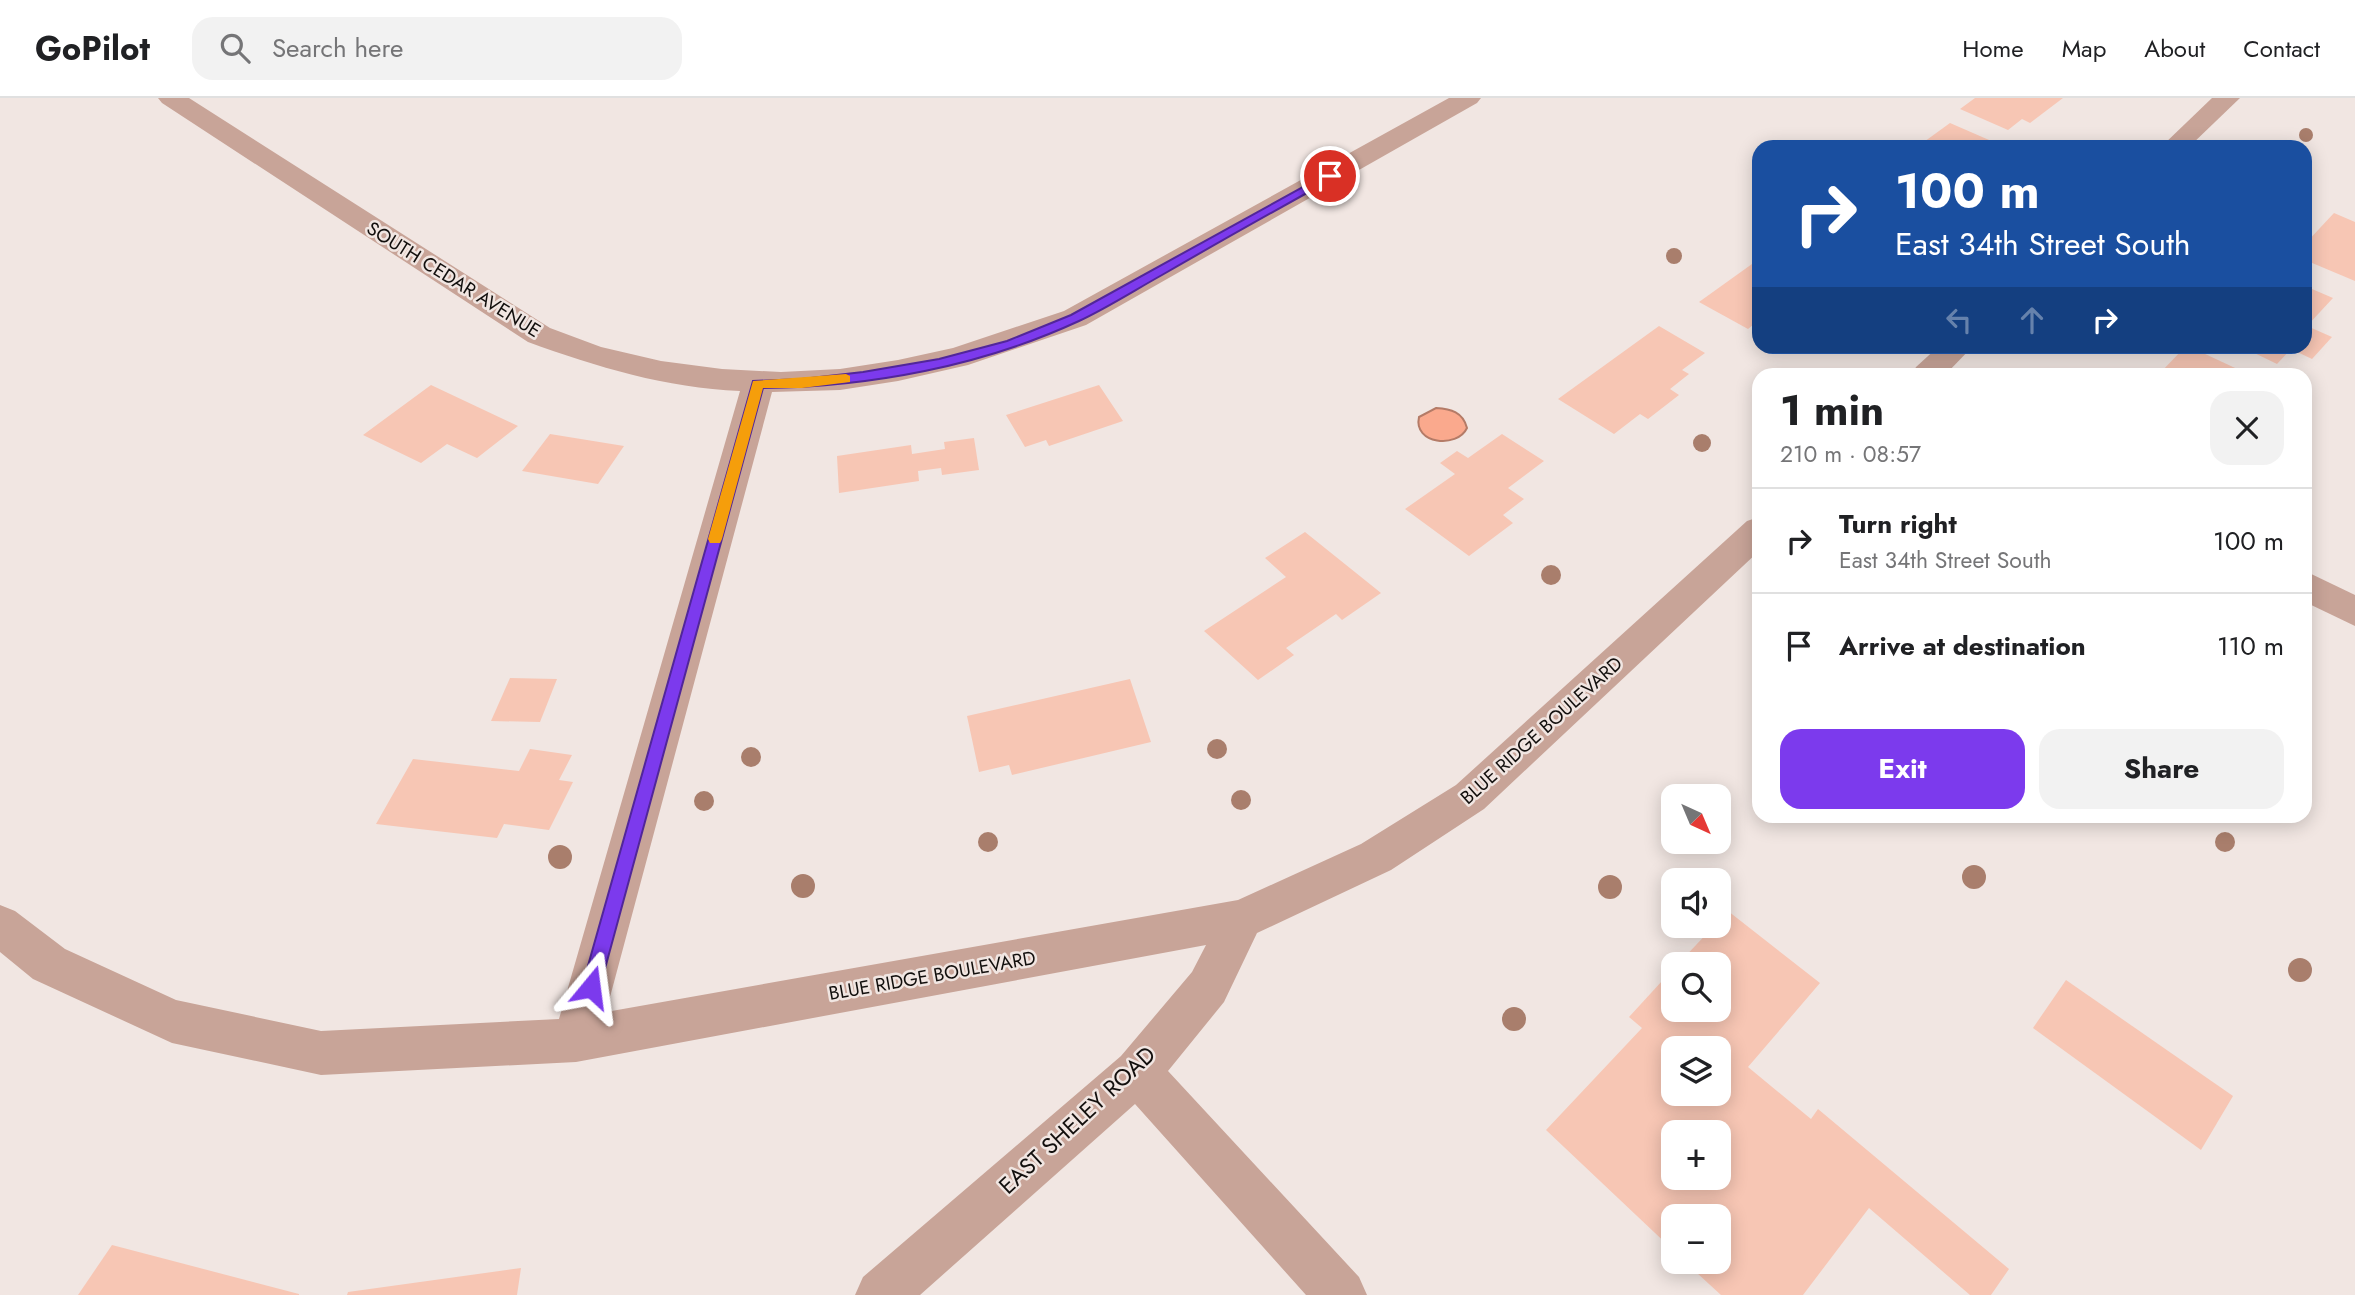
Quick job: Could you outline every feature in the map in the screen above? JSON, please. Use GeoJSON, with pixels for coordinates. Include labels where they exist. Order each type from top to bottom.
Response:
{"type":"FeatureCollection","features":[{"type":"Feature","properties":{"kind":"street","name":"SOUTH CEDAR AVENUE"},"geometry":{"type":"LineString","coordinates":[[171,98],[539,335],[597,357],[662,372],[758,384],[802,384],[939,363],[1011,344],[1075,318],[1468,98]]}},
{"type":"Feature","properties":{"kind":"street"},"geometry":{"type":"LineString","coordinates":[[2182,140],[2227,98]]}},
{"type":"Feature","properties":{"kind":"street"},"geometry":{"type":"LineString","coordinates":[[1934,368],[1949,354]]}},
{"type":"Feature","properties":{"kind":"street"},"geometry":{"type":"LineString","coordinates":[[576,1040],[758,384]]}},
{"type":"Feature","properties":{"kind":"street","name":"BLUE RIDGE BOULEVARD"},"geometry":{"type":"LineString","coordinates":[[0,925],[49,964],[172,1021],[321,1053],[576,1040],[1242,919],[1377,857],[1470,797],[1752,536]]}},
{"type":"Feature","properties":{"kind":"street"},"geometry":{"type":"LineString","coordinates":[[2312,589],[2355,612]]}},
{"type":"Feature","properties":{"kind":"street","name":"EAST SHELEY ROAD"},"geometry":{"type":"LineString","coordinates":[[881,1295],[1137,1072],[1208,987],[1242,919]]}},
{"type":"Feature","properties":{"kind":"street"},"geometry":{"type":"LineString","coordinates":[[1137,1072],[1342,1295]]}},
{"type":"Feature","properties":{"kind":"shaded area"},"geometry":{"type":"Polygon","coordinates":[[[1436,408],[1451,411],[1463,418],[1467,428],[1462,435],[1446,441],[1429,438],[1423,433],[1419,426],[1419,417],[1436,408]]]}},
{"type":"Feature","properties":{"kind":"building"},"geometry":{"type":"Polygon","coordinates":[[[1975,98],[2063,98],[2030,123],[2022,119],[2008,130],[1960,109],[1975,98]]]}},
{"type":"Feature","properties":{"kind":"building"},"geometry":{"type":"Polygon","coordinates":[[[1950,123],[1989,140],[1927,140],[1950,123]]]}},
{"type":"Feature","properties":{"kind":"building"},"geometry":{"type":"Polygon","coordinates":[[[2334,213],[2355,222],[2355,281],[2312,263],[2312,237],[2334,213]]]}},
{"type":"Feature","properties":{"kind":"building"},"geometry":{"type":"Polygon","coordinates":[[[1752,264],[1752,326],[1748,329],[1699,302],[1752,264]]]}},
{"type":"Feature","properties":{"kind":"building"},"geometry":{"type":"Polygon","coordinates":[[[2312,289],[2333,298],[2312,321],[2312,289]]]}},
{"type":"Feature","properties":{"kind":"building"},"geometry":{"type":"Polygon","coordinates":[[[1659,326],[1705,353],[1682,370],[1689,374],[1670,389],[1679,395],[1648,419],[1640,414],[1614,434],[1558,399],[1659,326]]]}},
{"type":"Feature","properties":{"kind":"building"},"geometry":{"type":"Polygon","coordinates":[[[2312,328],[2332,337],[2312,359],[2302,354],[2312,354],[2312,328]]]}},
{"type":"Feature","properties":{"kind":"building"},"geometry":{"type":"Polygon","coordinates":[[[2178,354],[2205,354],[2235,368],[2165,368],[2178,354]]]}},
{"type":"Feature","properties":{"kind":"building"},"geometry":{"type":"Polygon","coordinates":[[[2256,354],[2286,354],[2277,364],[2256,354]]]}},
{"type":"Feature","properties":{"kind":"building"},"geometry":{"type":"Polygon","coordinates":[[[431,385],[518,426],[477,458],[447,444],[421,463],[363,435],[431,385]]]}},
{"type":"Feature","properties":{"kind":"building"},"geometry":{"type":"Polygon","coordinates":[[[1099,385],[1123,421],[1049,446],[1046,440],[1025,447],[1006,415],[1099,385]]]}},
{"type":"Feature","properties":{"kind":"building"},"geometry":{"type":"Polygon","coordinates":[[[550,434],[624,446],[598,484],[522,471],[550,434]]]}},
{"type":"Feature","properties":{"kind":"building"},"geometry":{"type":"Polygon","coordinates":[[[1502,434],[1544,461],[1508,488],[1524,499],[1503,515],[1513,523],[1469,556],[1405,509],[1455,474],[1440,463],[1457,451],[1468,458],[1502,434]]]}},
{"type":"Feature","properties":{"kind":"building"},"geometry":{"type":"Polygon","coordinates":[[[974,438],[979,470],[942,475],[941,468],[918,471],[919,481],[839,493],[837,456],[911,445],[912,454],[945,449],[944,442],[974,438]]]}},
{"type":"Feature","properties":{"kind":"building"},"geometry":{"type":"Polygon","coordinates":[[[1305,532],[1381,593],[1342,620],[1336,614],[1286,648],[1294,655],[1258,680],[1204,631],[1286,577],[1265,558],[1305,532]]]}},
{"type":"Feature","properties":{"kind":"building"},"geometry":{"type":"Polygon","coordinates":[[[510,678],[557,679],[540,722],[491,721],[510,678]]]}},
{"type":"Feature","properties":{"kind":"building"},"geometry":{"type":"Polygon","coordinates":[[[1130,679],[1151,742],[1012,775],[1009,765],[979,772],[967,716],[1130,679]]]}},
{"type":"Feature","properties":{"kind":"building"},"geometry":{"type":"Polygon","coordinates":[[[530,749],[572,755],[559,780],[573,782],[549,830],[504,824],[497,838],[376,824],[413,759],[519,771],[530,749]]]}},
{"type":"Feature","properties":{"kind":"building"},"geometry":{"type":"Polygon","coordinates":[[[1731,913],[1820,983],[1748,1067],[1811,1119],[1818,1109],[2009,1269],[1991,1295],[1970,1295],[1869,1208],[1803,1295],[1721,1295],[1698,1274],[1731,1274],[1731,1204],[1661,1204],[1661,1239],[1546,1130],[1642,1028],[1629,1017],[1661,982],[1661,1022],[1731,1022],[1731,952],[1689,952],[1703,938],[1731,938],[1731,913]]]}},
{"type":"Feature","properties":{"kind":"building"},"geometry":{"type":"Polygon","coordinates":[[[2066,980],[2233,1096],[2201,1150],[2033,1028],[2066,980]]]}},
{"type":"Feature","properties":{"kind":"building"},"geometry":{"type":"Polygon","coordinates":[[[112,1245],[299,1294],[299,1295],[78,1295],[112,1245]]]}},
{"type":"Feature","properties":{"kind":"building"},"geometry":{"type":"Polygon","coordinates":[[[521,1268],[517,1295],[347,1295],[348,1292],[521,1268]]]}},
{"type":"Feature","properties":{"kind":"slow traffic"},"geometry":{"type":"LineString","coordinates":[[715,539],[758,384],[802,384],[846,379]]}},
{"type":"Feature","properties":{"kind":"route"},"geometry":{"type":"LineString","coordinates":[[591,987],[758,384],[802,384],[863,377],[939,363],[1011,344],[1075,318],[1330,176]]}}]}
